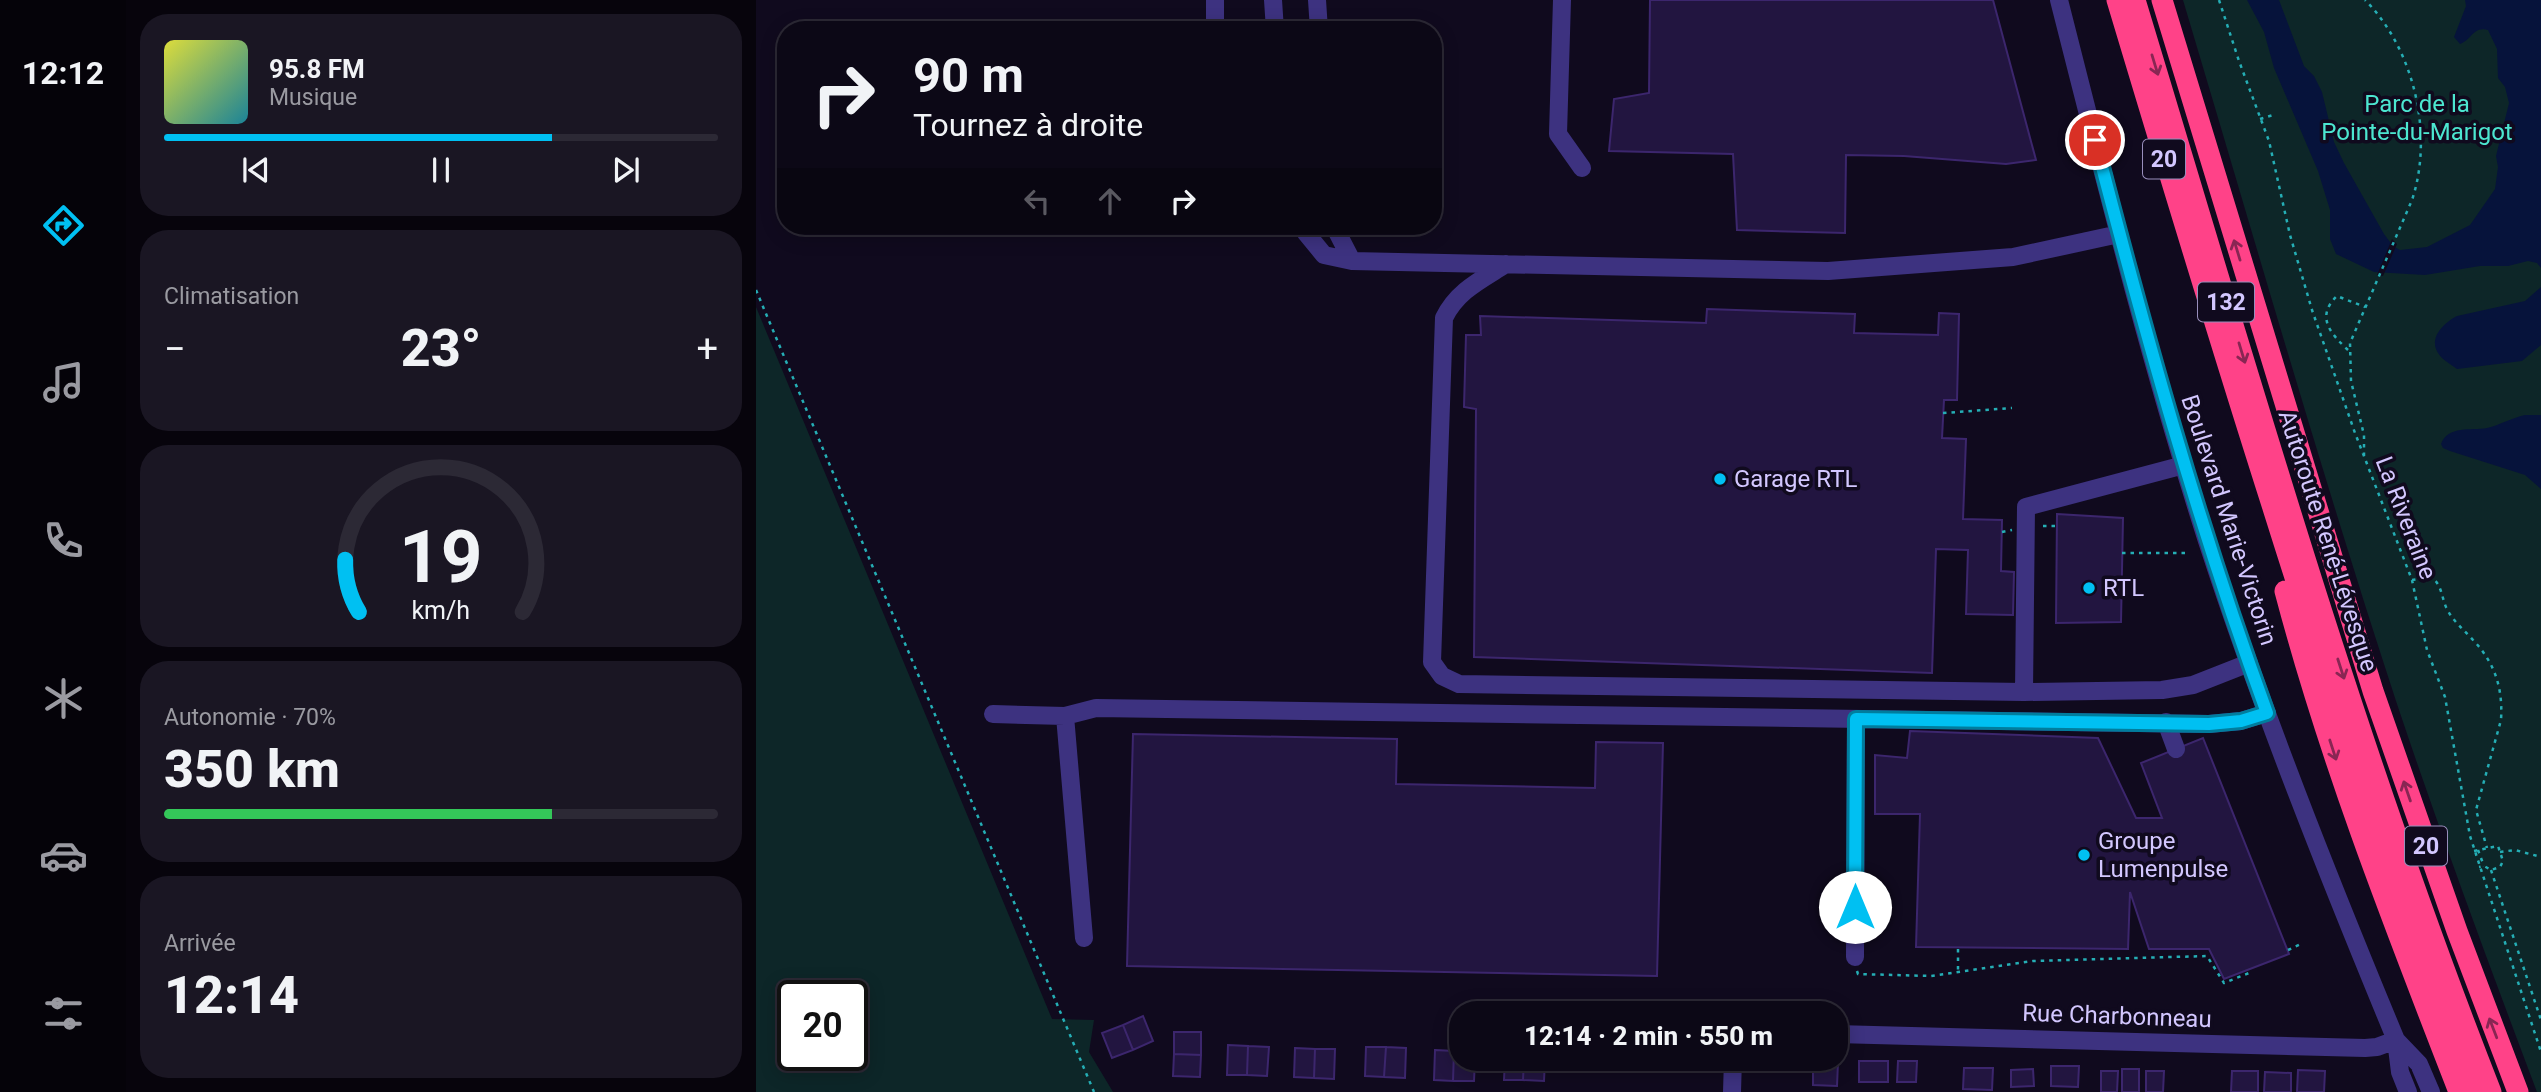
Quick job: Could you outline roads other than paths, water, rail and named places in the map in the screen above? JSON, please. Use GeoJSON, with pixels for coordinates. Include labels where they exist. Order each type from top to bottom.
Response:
{"type":"FeatureCollection","features":[{"type":"Feature","properties":{"kind":"highway","name":"20"},"geometry":{"type":"LineString","coordinates":[[2117,0],[2213,318]]}},
{"type":"Feature","properties":{"kind":"highway","name":"Autoroute René-Lévesque"},"geometry":{"type":"LineString","coordinates":[[2135,0],[2323,617],[2412,882],[2491,1092]]}},
{"type":"Feature","properties":{"kind":"highway","name":"Autoroute René-Lévesque"},"geometry":{"type":"LineString","coordinates":[[2162,0],[2370,679],[2427,848],[2518,1092]]}},
{"type":"Feature","properties":{"kind":"highway"},"geometry":{"type":"LineString","coordinates":[[2213,318],[2304,662],[2349,798],[2459,1092]]}},
{"type":"Feature","properties":{"kind":"highway"},"geometry":{"type":"LineString","coordinates":[[2213,318],[2365,795],[2476,1092]]}},
{"type":"Feature","properties":{"kind":"street"},"geometry":{"type":"LineString","coordinates":[[1215,0],[1215,21]]}},
{"type":"Feature","properties":{"kind":"street"},"geometry":{"type":"LineString","coordinates":[[1273,0],[1274,21]]}},
{"type":"Feature","properties":{"kind":"street"},"geometry":{"type":"LineString","coordinates":[[1317,0],[1318,21]]}},
{"type":"Feature","properties":{"kind":"street"},"geometry":{"type":"LineString","coordinates":[[1562,0],[1558,134],[1582,168]]}},
{"type":"Feature","properties":{"kind":"street","name":"Boulevard Marie-Victorin"},"geometry":{"type":"LineString","coordinates":[[2059,0],[2149,348],[2184,465],[2267,713],[2330,879],[2396,1040],[2400,1072],[2408,1092]]}},
{"type":"Feature","properties":{"kind":"street"},"geometry":{"type":"LineString","coordinates":[[1309,235],[1324,254],[1352,261],[1828,271],[2013,257],[2119,234]]}},
{"type":"Feature","properties":{"kind":"street"},"geometry":{"type":"LineString","coordinates":[[1339,235],[1352,261]]}},
{"type":"Feature","properties":{"kind":"street"},"geometry":{"type":"LineString","coordinates":[[1506,264],[1460,293],[1444,318],[1432,662],[1442,676],[1459,684],[2024,692],[2173,689],[2202,682],[2249,663]]}},
{"type":"Feature","properties":{"kind":"street"},"geometry":{"type":"LineString","coordinates":[[2024,692],[2026,507],[2184,465]]}},
{"type":"Feature","properties":{"kind":"street"},"geometry":{"type":"LineString","coordinates":[[993,714],[1065,716],[1096,708],[2218,724],[2241,721],[2267,713]]}},
{"type":"Feature","properties":{"kind":"street"},"geometry":{"type":"LineString","coordinates":[[1065,716],[1084,938]]}},
{"type":"Feature","properties":{"kind":"street"},"geometry":{"type":"LineString","coordinates":[[1855,957],[1856,719]]}},
{"type":"Feature","properties":{"kind":"street"},"geometry":{"type":"LineString","coordinates":[[2166,722],[2176,749]]}},
{"type":"Feature","properties":{"kind":"street","name":"Rue Charbonneau"},"geometry":{"type":"LineString","coordinates":[[1848,1034],[2365,1048],[2396,1040]]}},
{"type":"Feature","properties":{"kind":"street","name":"Boulevard Marie-Victorin"},"geometry":{"type":"LineString","coordinates":[[2396,1040],[2419,1064],[2431,1092]]}},
{"type":"Feature","properties":{"kind":"street"},"geometry":{"type":"LineString","coordinates":[[1732,1092],[1733,1071]]}},
{"type":"Feature","properties":{"kind":"water"},"geometry":{"type":"Polygon","coordinates":[[[2247,0],[2279,0],[2304,66],[2314,76],[2322,92],[2334,142],[2344,163],[2384,234],[2393,246],[2400,250],[2427,247],[2470,225],[2495,189],[2498,167],[2496,156],[2509,103],[2505,87],[2498,78],[2497,49],[2488,30],[2479,30],[2460,44],[2454,37],[2466,6],[2465,0],[2541,0],[2541,268],[2537,263],[2528,261],[2508,266],[2480,266],[2425,275],[2374,272],[2336,254],[2330,239],[2330,210],[2318,171],[2274,68],[2264,32],[2247,0]]]}},
{"type":"Feature","properties":{"kind":"water"},"geometry":{"type":"Polygon","coordinates":[[[2541,287],[2541,345],[2522,361],[2457,369],[2437,352],[2435,339],[2441,328],[2451,319],[2525,301],[2541,287]]]}},
{"type":"Feature","properties":{"kind":"water"},"geometry":{"type":"Polygon","coordinates":[[[2525,415],[2541,415],[2541,489],[2525,475],[2450,451],[2441,444],[2444,438],[2454,431],[2487,428],[2525,415]]]}},
{"type":"Feature","properties":{"kind":"place","name":"Garage RTL"},"geometry":{"type":"Point","coordinates":[1720,479]}},
{"type":"Feature","properties":{"kind":"place","name":"RTL"},"geometry":{"type":"Point","coordinates":[2089,588]}},
{"type":"Feature","properties":{"kind":"place","name":"Groupe Lumenpulse"},"geometry":{"type":"Point","coordinates":[2084,855]}},
{"type":"Feature","properties":{"kind":"park label","name":"Parc de la Pointe-du-Marigot"},"geometry":{"type":"Point","coordinates":[2417,118]}}]}
